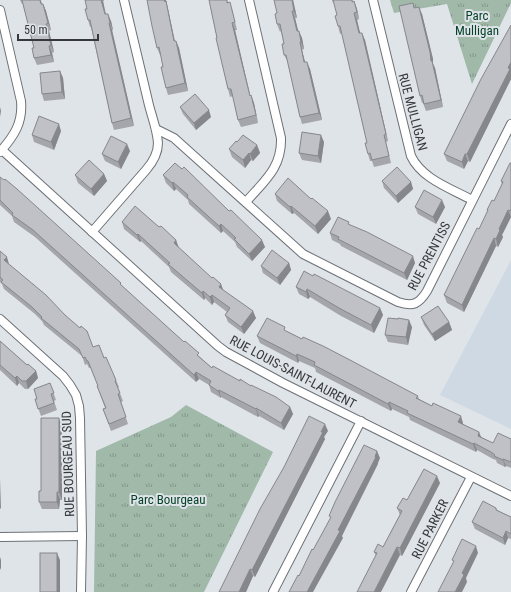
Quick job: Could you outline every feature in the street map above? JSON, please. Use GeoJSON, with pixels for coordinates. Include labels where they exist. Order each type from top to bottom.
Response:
{"type":"FeatureCollection","features":[{"type":"Feature","properties":{"kind":"street"},"geometry":{"type":"LineString","coordinates":[[92,232],[153,162],[157,152],[158,143],[156,130],[149,107],[124,0]]}},
{"type":"Feature","properties":{"kind":"street"},"geometry":{"type":"LineString","coordinates":[[246,202],[274,169],[279,160],[281,149],[281,138],[249,0]]}},
{"type":"Feature","properties":{"kind":"street","name":"RUE MULLIGAN"},"geometry":{"type":"LineString","coordinates":[[373,0],[411,156],[415,164],[431,178],[472,200]]}},
{"type":"Feature","properties":{"kind":"street"},"geometry":{"type":"LineString","coordinates":[[0,10],[22,109],[21,119],[18,126],[1,151]]}},
{"type":"Feature","properties":{"kind":"street","name":"RUE PRENTISS"},"geometry":{"type":"LineString","coordinates":[[156,130],[174,138],[308,257],[398,302],[405,305],[413,305],[418,302],[427,291],[511,124]]}},
{"type":"Feature","properties":{"kind":"street","name":"RUE LOUIS-SAINT-LAURENT"},"geometry":{"type":"LineString","coordinates":[[1,151],[218,346],[236,359],[511,496]]}},
{"type":"Feature","properties":{"kind":"street","name":"RUE BOURGEAU SUD"},"geometry":{"type":"LineString","coordinates":[[0,319],[63,376],[76,395],[79,406],[82,592]]}},
{"type":"Feature","properties":{"kind":"street"},"geometry":{"type":"LineString","coordinates":[[273,592],[361,421]]}},
{"type":"Feature","properties":{"kind":"street","name":"RUE PARKER"},"geometry":{"type":"LineString","coordinates":[[411,592],[471,477]]}},
{"type":"Feature","properties":{"kind":"street"},"geometry":{"type":"LineString","coordinates":[[0,537],[82,536]]}},
{"type":"Feature","properties":{"kind":"shaded area"},"geometry":{"type":"Polygon","coordinates":[[[511,260],[511,429],[440,395],[511,260]]]}},
{"type":"Feature","properties":{"kind":"green space","name":"Parc Mulligan"},"geometry":{"type":"Polygon","coordinates":[[[390,0],[511,0],[511,3],[472,84],[447,4],[394,13],[390,0]]]}},
{"type":"Feature","properties":{"kind":"green space","name":"Parc Bourgeau"},"geometry":{"type":"Polygon","coordinates":[[[186,405],[273,452],[204,592],[94,592],[96,451],[171,417],[186,405]]]}},
{"type":"Feature","properties":{"kind":"building"},"geometry":{"type":"Polygon","coordinates":[[[22,0],[40,0],[41,4],[43,4],[48,23],[46,24],[51,45],[49,46],[51,55],[34,58],[32,48],[34,48],[22,0]]]}},
{"type":"Feature","properties":{"kind":"building"},"geometry":{"type":"Polygon","coordinates":[[[85,0],[101,0],[105,14],[108,14],[131,118],[112,123],[90,20],[88,20],[85,9],[87,9],[85,0]]]}},
{"type":"Feature","properties":{"kind":"building"},"geometry":{"type":"Polygon","coordinates":[[[147,0],[166,1],[174,41],[176,41],[185,83],[166,88],[161,67],[163,67],[159,47],[157,48],[147,0]]]}},
{"type":"Feature","properties":{"kind":"building"},"geometry":{"type":"Polygon","coordinates":[[[209,0],[227,0],[227,3],[230,2],[235,22],[232,23],[256,115],[238,120],[231,89],[228,89],[209,0]]]}},
{"type":"Feature","properties":{"kind":"building"},"geometry":{"type":"Polygon","coordinates":[[[274,0],[292,0],[294,11],[292,11],[297,31],[299,31],[304,62],[307,62],[319,113],[300,117],[286,55],[284,55],[282,44],[284,44],[280,24],[277,24],[275,14],[277,13],[274,0]]]}},
{"type":"Feature","properties":{"kind":"building"},"geometry":{"type":"Polygon","coordinates":[[[333,0],[354,1],[357,12],[354,13],[359,33],[362,33],[386,134],[384,135],[389,156],[372,160],[370,153],[368,154],[365,143],[367,143],[340,26],[338,26],[335,16],[337,15],[333,0]]]}},
{"type":"Feature","properties":{"kind":"building"},"geometry":{"type":"Polygon","coordinates":[[[413,3],[414,8],[419,7],[441,100],[424,104],[422,95],[420,96],[399,6],[413,3]]]}},
{"type":"Feature","properties":{"kind":"building"},"geometry":{"type":"Polygon","coordinates":[[[511,25],[511,62],[508,68],[510,69],[462,162],[444,154],[481,79],[511,25]]]}},
{"type":"Feature","properties":{"kind":"building"},"geometry":{"type":"Polygon","coordinates":[[[60,71],[62,92],[42,94],[40,73],[60,71]]]}},
{"type":"Feature","properties":{"kind":"building"},"geometry":{"type":"Polygon","coordinates":[[[195,94],[209,110],[194,123],[180,107],[195,94]]]}},
{"type":"Feature","properties":{"kind":"building"},"geometry":{"type":"Polygon","coordinates":[[[39,116],[59,124],[51,142],[32,135],[39,116]]]}},
{"type":"Feature","properties":{"kind":"building"},"geometry":{"type":"Polygon","coordinates":[[[302,132],[321,135],[318,156],[299,153],[302,132]]]}},
{"type":"Feature","properties":{"kind":"building"},"geometry":{"type":"Polygon","coordinates":[[[243,135],[257,145],[243,160],[229,149],[243,135]]]}},
{"type":"Feature","properties":{"kind":"building"},"geometry":{"type":"Polygon","coordinates":[[[111,136],[127,144],[118,162],[102,154],[111,136]]]}},
{"type":"Feature","properties":{"kind":"building"},"geometry":{"type":"Polygon","coordinates":[[[89,160],[104,174],[91,189],[75,175],[89,160]]]}},
{"type":"Feature","properties":{"kind":"building"},"geometry":{"type":"Polygon","coordinates":[[[175,163],[182,169],[184,167],[229,211],[231,210],[262,240],[249,254],[234,239],[236,238],[221,224],[219,226],[187,197],[188,195],[163,175],[175,163]]]}},
{"type":"Feature","properties":{"kind":"building"},"geometry":{"type":"Polygon","coordinates":[[[510,163],[511,209],[510,211],[508,210],[496,239],[494,238],[462,305],[444,295],[477,228],[479,229],[492,200],[494,201],[503,182],[501,181],[510,163]]]}},
{"type":"Feature","properties":{"kind":"building"},"geometry":{"type":"Polygon","coordinates":[[[397,167],[411,182],[396,196],[382,181],[397,167]]]}},
{"type":"Feature","properties":{"kind":"building"},"geometry":{"type":"Polygon","coordinates":[[[0,177],[4,180],[5,179],[17,189],[184,342],[185,341],[199,353],[197,355],[212,368],[213,366],[240,381],[240,379],[251,386],[276,397],[290,407],[281,423],[256,408],[219,390],[218,391],[209,385],[211,381],[196,372],[194,375],[33,230],[12,215],[13,213],[0,200],[0,177]]]}},
{"type":"Feature","properties":{"kind":"building"},"geometry":{"type":"Polygon","coordinates":[[[288,178],[311,199],[312,198],[328,211],[315,226],[275,194],[288,178]]]}},
{"type":"Feature","properties":{"kind":"building"},"geometry":{"type":"Polygon","coordinates":[[[424,190],[442,200],[433,217],[415,207],[424,190]]]}},
{"type":"Feature","properties":{"kind":"building"},"geometry":{"type":"Polygon","coordinates":[[[135,206],[159,227],[161,226],[176,240],[174,243],[212,278],[213,277],[221,284],[219,287],[253,311],[241,327],[225,315],[230,308],[212,295],[210,297],[203,291],[202,293],[168,264],[170,263],[138,234],[137,235],[122,222],[135,206]]]}},
{"type":"Feature","properties":{"kind":"building"},"geometry":{"type":"Polygon","coordinates":[[[338,217],[349,222],[348,224],[367,232],[413,256],[404,273],[338,239],[339,237],[330,233],[338,217]]]}},
{"type":"Feature","properties":{"kind":"building"},"geometry":{"type":"Polygon","coordinates":[[[272,250],[289,263],[277,278],[261,266],[272,250]]]}},
{"type":"Feature","properties":{"kind":"building"},"geometry":{"type":"Polygon","coordinates":[[[0,251],[7,257],[4,260],[46,295],[80,328],[81,326],[87,331],[93,347],[99,345],[116,380],[115,381],[120,393],[118,394],[126,417],[109,424],[103,409],[106,408],[88,361],[85,357],[83,358],[79,349],[41,318],[42,317],[32,307],[1,282],[3,280],[0,277],[0,251]]]}},
{"type":"Feature","properties":{"kind":"building"},"geometry":{"type":"Polygon","coordinates":[[[304,271],[313,276],[314,274],[380,308],[371,325],[307,289],[306,292],[296,287],[304,271]]]}},
{"type":"Feature","properties":{"kind":"building"},"geometry":{"type":"Polygon","coordinates":[[[438,306],[449,322],[432,334],[421,317],[438,306]]]}},
{"type":"Feature","properties":{"kind":"building"},"geometry":{"type":"Polygon","coordinates":[[[267,318],[285,327],[284,330],[302,339],[303,337],[323,346],[418,396],[416,398],[432,406],[433,403],[461,416],[458,422],[479,432],[478,436],[493,443],[498,433],[511,439],[511,462],[494,456],[495,455],[491,452],[474,443],[473,444],[407,413],[408,411],[389,402],[388,404],[314,365],[315,362],[297,354],[296,356],[257,336],[267,318]]]}},
{"type":"Feature","properties":{"kind":"building"},"geometry":{"type":"Polygon","coordinates":[[[388,318],[409,320],[406,337],[385,335],[388,318]]]}},
{"type":"Feature","properties":{"kind":"building"},"geometry":{"type":"Polygon","coordinates":[[[0,341],[36,371],[26,381],[22,381],[17,376],[15,378],[0,365],[0,341]]]}},
{"type":"Feature","properties":{"kind":"building"},"geometry":{"type":"Polygon","coordinates":[[[50,383],[54,393],[51,394],[54,403],[38,409],[34,389],[50,383]]]}},
{"type":"Feature","properties":{"kind":"building"},"geometry":{"type":"Polygon","coordinates":[[[309,416],[325,424],[321,432],[323,432],[252,570],[250,569],[239,592],[219,592],[260,509],[284,467],[309,416]]]}},
{"type":"Feature","properties":{"kind":"building"},"geometry":{"type":"Polygon","coordinates":[[[41,418],[59,418],[59,492],[57,492],[57,502],[39,502],[39,491],[41,491],[41,418]]]}},
{"type":"Feature","properties":{"kind":"building"},"geometry":{"type":"Polygon","coordinates":[[[364,445],[377,451],[376,457],[338,530],[340,531],[307,592],[289,592],[331,517],[329,516],[335,502],[364,445]]]}},
{"type":"Feature","properties":{"kind":"building"},"geometry":{"type":"Polygon","coordinates":[[[424,469],[437,476],[400,548],[397,547],[374,592],[357,592],[377,553],[374,552],[378,544],[383,547],[402,511],[397,508],[403,498],[407,500],[424,469]]]}},
{"type":"Feature","properties":{"kind":"building"},"geometry":{"type":"Polygon","coordinates":[[[483,501],[496,508],[496,510],[511,517],[511,534],[506,531],[503,538],[472,522],[483,501]]]}},
{"type":"Feature","properties":{"kind":"building"},"geometry":{"type":"Polygon","coordinates":[[[462,539],[476,546],[462,573],[464,575],[455,592],[438,592],[454,561],[452,560],[462,539]]]}},
{"type":"Feature","properties":{"kind":"building"},"geometry":{"type":"Polygon","coordinates":[[[40,553],[57,553],[57,592],[40,592],[40,553]]]}}]}
